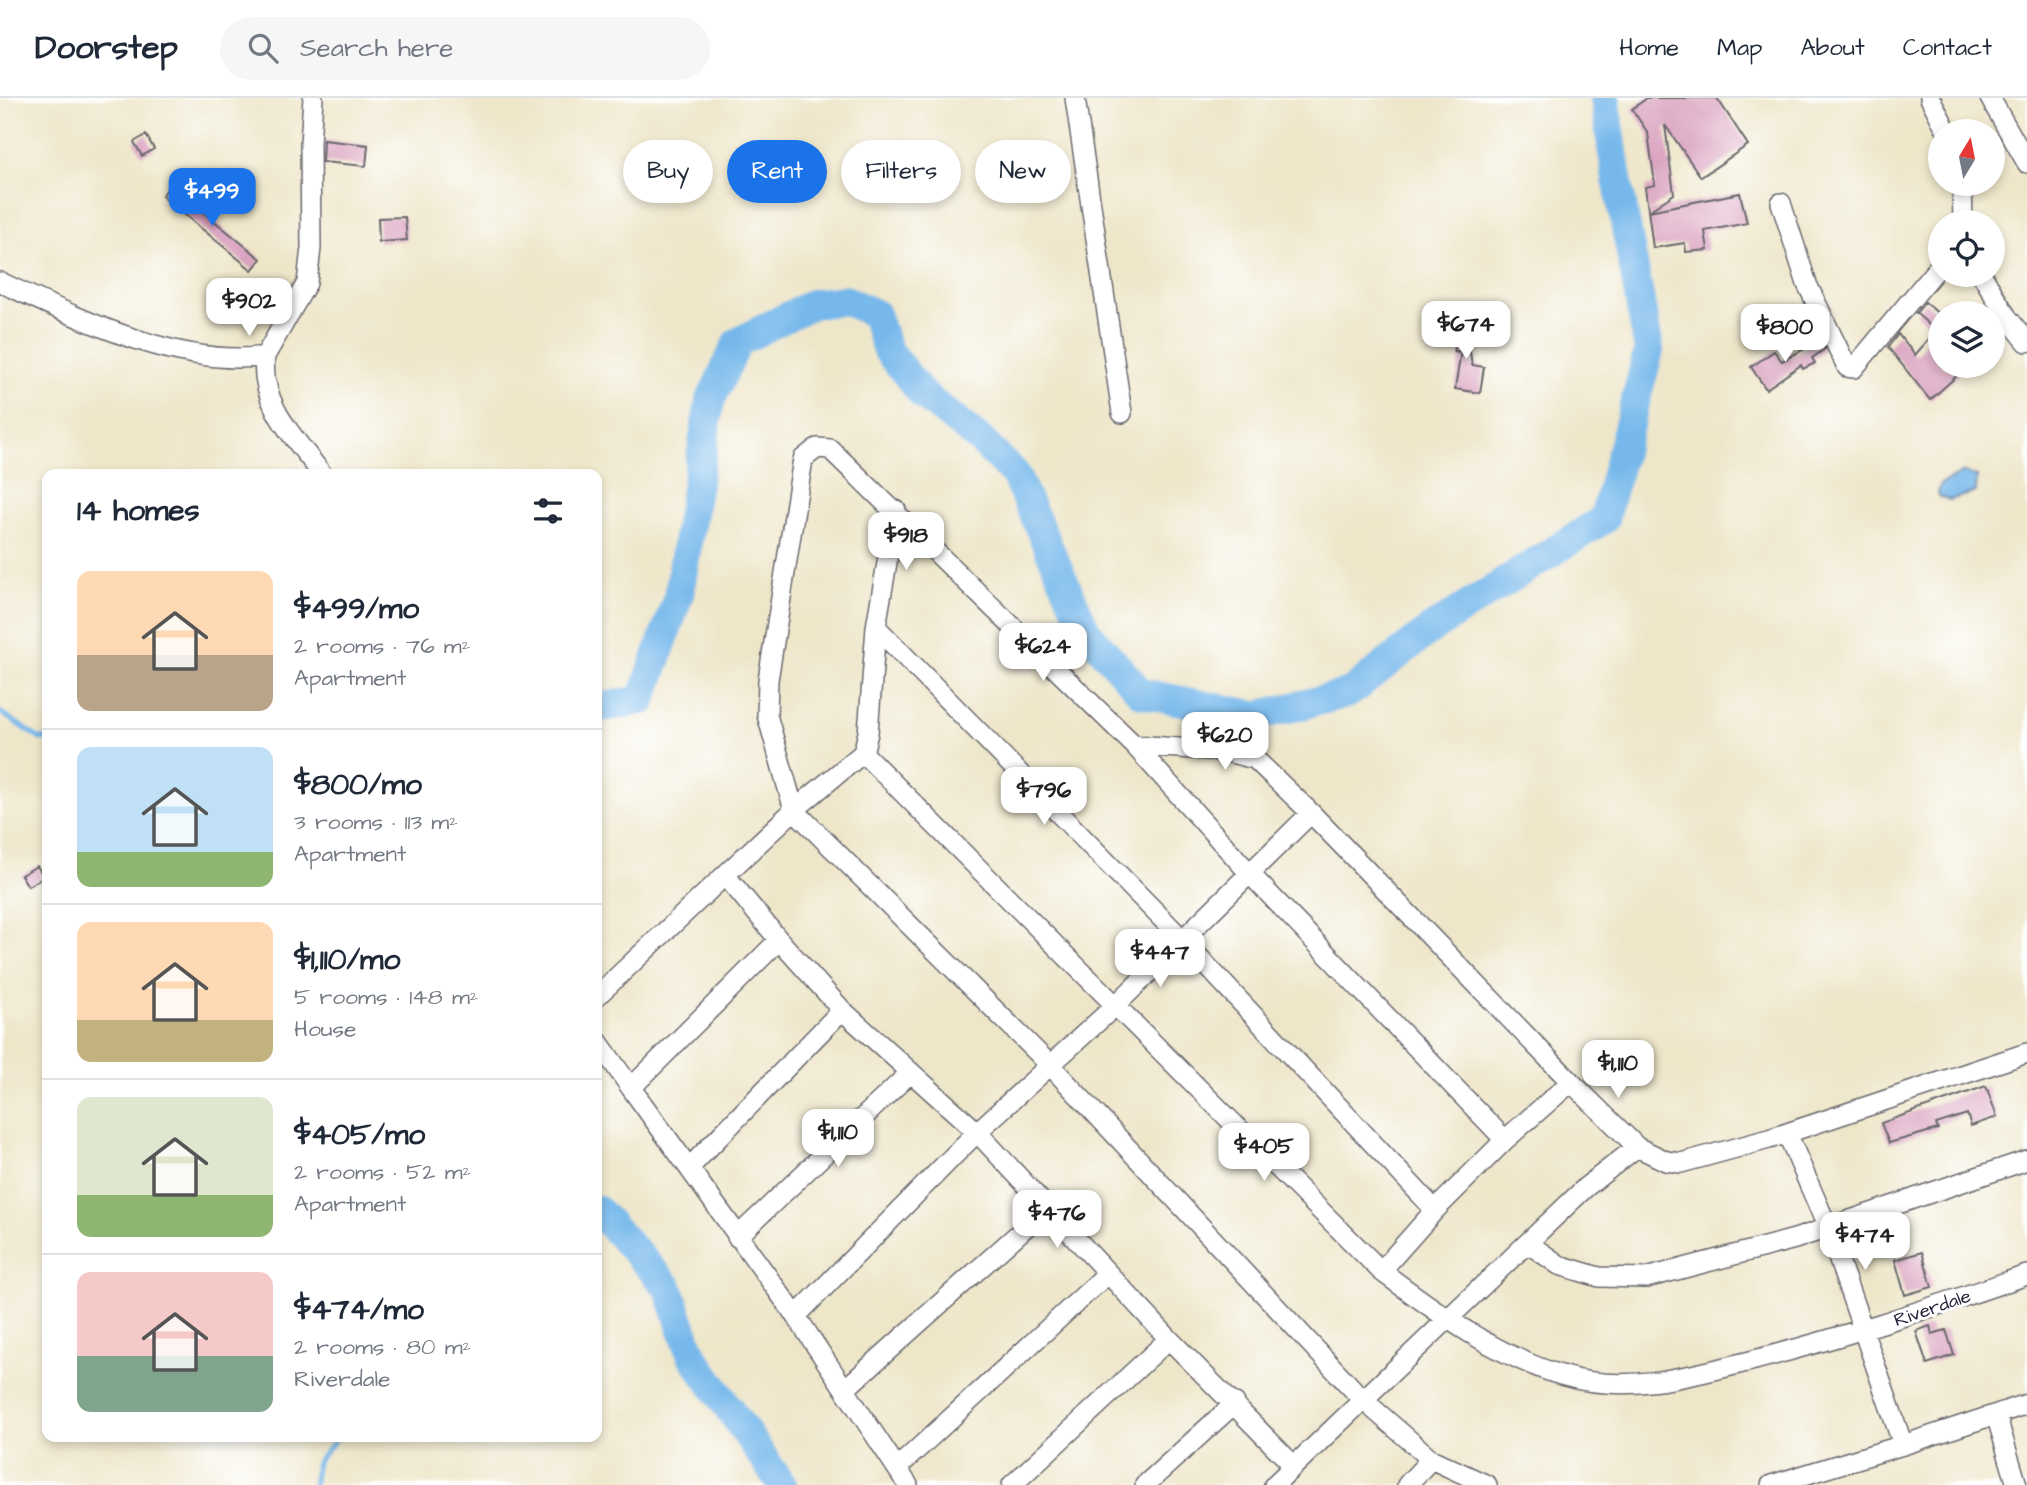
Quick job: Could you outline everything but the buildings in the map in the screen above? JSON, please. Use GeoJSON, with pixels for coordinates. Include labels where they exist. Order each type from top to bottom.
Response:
{"type":"FeatureCollection","features":[{"type":"Feature","properties":{"kind":"street"},"geometry":{"type":"LineString","coordinates":[[313,98],[310,144],[311,248],[307,283],[265,356],[264,384],[269,401],[318,469]]}},
{"type":"Feature","properties":{"kind":"street"},"geometry":{"type":"LineString","coordinates":[[1075,98],[1122,413]]}},
{"type":"Feature","properties":{"kind":"street"},"geometry":{"type":"LineString","coordinates":[[1930,98],[1941,119]]}},
{"type":"Feature","properties":{"kind":"street"},"geometry":{"type":"LineString","coordinates":[[1990,98],[2027,163]]}},
{"type":"Feature","properties":{"kind":"street"},"geometry":{"type":"LineString","coordinates":[[1781,203],[1807,284],[1846,367],[1854,368],[1928,280]]}},
{"type":"Feature","properties":{"kind":"street"},"geometry":{"type":"LineString","coordinates":[[0,282],[98,327],[209,359],[265,356]]}},
{"type":"Feature","properties":{"kind":"street"},"geometry":{"type":"LineString","coordinates":[[1989,287],[2007,317],[2027,342]]}},
{"type":"Feature","properties":{"kind":"street"},"geometry":{"type":"LineString","coordinates":[[1488,1485],[1431,1459],[1362,1399],[1051,1066],[794,810],[766,715],[768,680],[803,459],[817,448],[830,449],[896,510],[1133,745],[1251,875],[1505,1140]]}},
{"type":"Feature","properties":{"kind":"street"},"geometry":{"type":"LineString","coordinates":[[602,991],[794,810],[863,753],[868,733],[876,627],[896,510]]}},
{"type":"Feature","properties":{"kind":"street"},"geometry":{"type":"LineString","coordinates":[[876,627],[1182,939],[1434,1210]]}},
{"type":"Feature","properties":{"kind":"street"},"geometry":{"type":"LineString","coordinates":[[1133,745],[1223,751],[1255,759],[1637,1147],[1666,1161],[1682,1163],[1787,1133],[2027,1053]]}},
{"type":"Feature","properties":{"kind":"street","name":"Riverdale"},"geometry":{"type":"LineString","coordinates":[[863,753],[1381,1271],[1448,1320],[1515,1359],[1566,1377],[1620,1386],[1691,1376],[1837,1339],[2027,1275]]}},
{"type":"Feature","properties":{"kind":"street"},"geometry":{"type":"LineString","coordinates":[[796,1316],[977,1132],[1115,1006],[1311,813]]}},
{"type":"Feature","properties":{"kind":"street"},"geometry":{"type":"LineString","coordinates":[[725,875],[842,1010],[977,1132],[1107,1274],[1294,1466]]}},
{"type":"Feature","properties":{"kind":"street"},"geometry":{"type":"LineString","coordinates":[[631,1088],[779,940]]}},
{"type":"Feature","properties":{"kind":"street"},"geometry":{"type":"LineString","coordinates":[[690,1167],[842,1010]]}},
{"type":"Feature","properties":{"kind":"street"},"geometry":{"type":"LineString","coordinates":[[602,1047],[796,1316],[908,1485]]}},
{"type":"Feature","properties":{"kind":"street"},"geometry":{"type":"LineString","coordinates":[[737,1237],[911,1072]]}},
{"type":"Feature","properties":{"kind":"street"},"geometry":{"type":"LineString","coordinates":[[1381,1271],[1434,1210],[1505,1140],[1571,1082]]}},
{"type":"Feature","properties":{"kind":"street"},"geometry":{"type":"LineString","coordinates":[[1787,1133],[1827,1226],[1863,1330],[1909,1444]]}},
{"type":"Feature","properties":{"kind":"street"},"geometry":{"type":"LineString","coordinates":[[1274,1485],[1586,1187],[1637,1147]]}},
{"type":"Feature","properties":{"kind":"street"},"geometry":{"type":"LineString","coordinates":[[1529,1244],[1559,1265],[1599,1277],[1646,1278],[1794,1239],[2027,1160]]}},
{"type":"Feature","properties":{"kind":"street"},"geometry":{"type":"LineString","coordinates":[[845,1390],[1046,1209]]}},
{"type":"Feature","properties":{"kind":"street"},"geometry":{"type":"LineString","coordinates":[[897,1468],[1107,1274]]}},
{"type":"Feature","properties":{"kind":"street"},"geometry":{"type":"LineString","coordinates":[[1012,1485],[1169,1339]]}},
{"type":"Feature","properties":{"kind":"street"},"geometry":{"type":"LineString","coordinates":[[1145,1485],[1235,1403]]}},
{"type":"Feature","properties":{"kind":"street"},"geometry":{"type":"LineString","coordinates":[[1771,1485],[1909,1444],[2027,1404]]}},
{"type":"Feature","properties":{"kind":"street"},"geometry":{"type":"LineString","coordinates":[[1996,1415],[2017,1485]]}},
{"type":"Feature","properties":{"kind":"street"},"geometry":{"type":"LineString","coordinates":[[1407,1485],[1431,1459]]}},
{"type":"Feature","properties":{"kind":"water"},"geometry":{"type":"Polygon","coordinates":[[[1964,472],[1977,477],[1976,492],[1950,500],[1940,497],[1938,493],[1941,484],[1964,472]]]}},
{"type":"Feature","properties":{"kind":"waterway"},"geometry":{"type":"LineString","coordinates":[[602,707],[642,700],[679,594],[710,401],[738,342],[812,304],[845,300],[875,314],[887,350],[923,395],[980,440],[1015,474],[1087,632],[1141,693],[1257,716],[1349,693],[1431,629],[1604,519],[1649,350],[1605,98]]}},
{"type":"Feature","properties":{"kind":"waterway"},"geometry":{"type":"LineString","coordinates":[[0,712],[42,739]]}},
{"type":"Feature","properties":{"kind":"waterway"},"geometry":{"type":"LineString","coordinates":[[602,1215],[668,1287],[692,1355],[782,1485]]}},
{"type":"Feature","properties":{"kind":"waterway"},"geometry":{"type":"LineString","coordinates":[[313,1485],[317,1462],[334,1442]]}}]}
